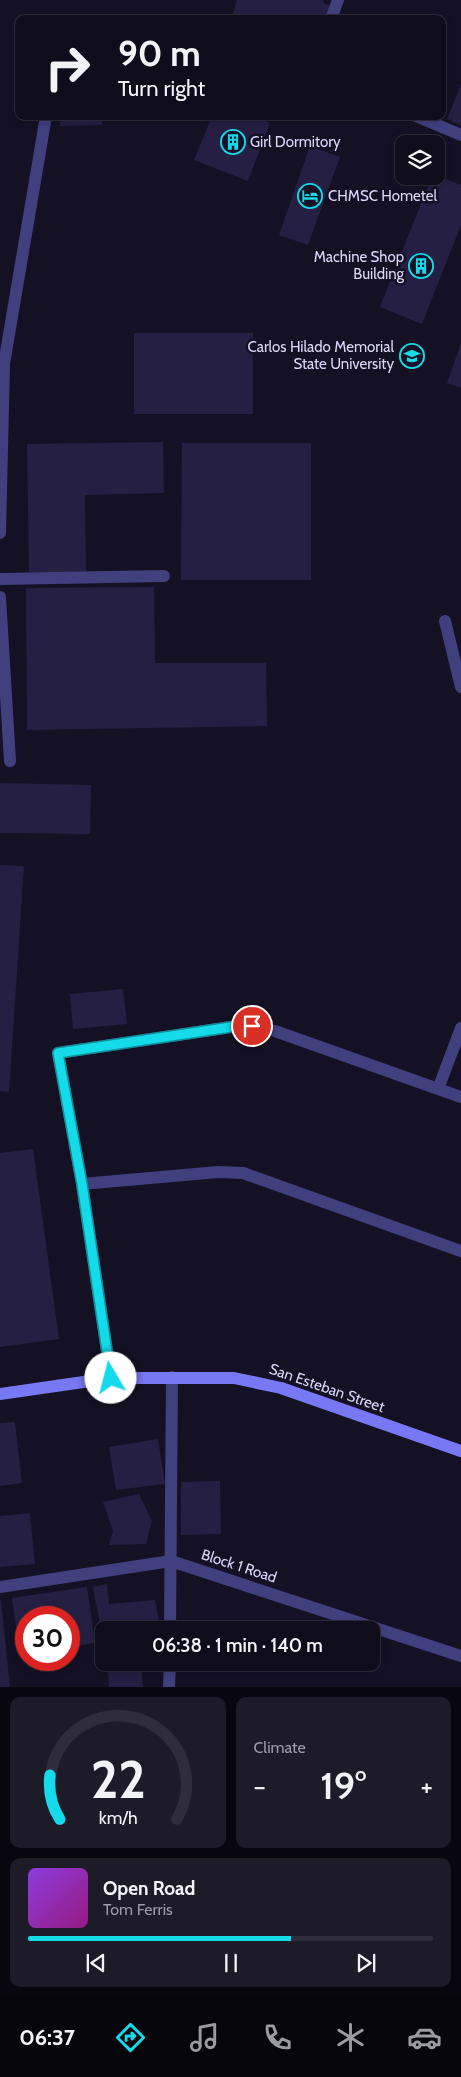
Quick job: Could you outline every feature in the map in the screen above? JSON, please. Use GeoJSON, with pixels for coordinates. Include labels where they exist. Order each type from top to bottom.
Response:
{"type":"FeatureCollection","features":[{"type":"Feature","properties":{"kind":"street"},"geometry":{"type":"LineString","coordinates":[[332,15],[338,0]]}},
{"type":"Feature","properties":{"kind":"street"},"geometry":{"type":"LineString","coordinates":[[0,533],[4,364],[45,120]]}},
{"type":"Feature","properties":{"kind":"street"},"geometry":{"type":"LineString","coordinates":[[425,120],[461,135]]}},
{"type":"Feature","properties":{"kind":"street"},"geometry":{"type":"LineString","coordinates":[[0,579],[164,576]]}},
{"type":"Feature","properties":{"kind":"street"},"geometry":{"type":"LineString","coordinates":[[0,598],[10,761]]}},
{"type":"Feature","properties":{"kind":"street"},"geometry":{"type":"LineString","coordinates":[[445,621],[461,687]]}},
{"type":"Feature","properties":{"kind":"street"},"geometry":{"type":"LineString","coordinates":[[111,1378],[82,1184],[58,1053],[231,1027],[252,1026],[275,1031],[461,1097]]}},
{"type":"Feature","properties":{"kind":"street"},"geometry":{"type":"LineString","coordinates":[[438,1089],[461,1028]]}},
{"type":"Feature","properties":{"kind":"street"},"geometry":{"type":"LineString","coordinates":[[82,1184],[218,1172],[243,1173],[461,1251]]}},
{"type":"Feature","properties":{"kind":"street"},"geometry":{"type":"LineString","coordinates":[[170,1621],[172,1377]]}},
{"type":"Feature","properties":{"kind":"street","name":"San Esteban Street"},"geometry":{"type":"LineString","coordinates":[[0,1394],[111,1378],[234,1378],[274,1386],[461,1451]]}},
{"type":"Feature","properties":{"kind":"street","name":"Block 1 Road"},"geometry":{"type":"LineString","coordinates":[[0,1587],[171,1561],[461,1656]]}},
{"type":"Feature","properties":{"kind":"street"},"geometry":{"type":"LineString","coordinates":[[169,1687],[170,1671]]}},
{"type":"Feature","properties":{"kind":"building"},"geometry":{"type":"Polygon","coordinates":[[[237,0],[324,0],[323,3],[331,6],[328,15],[232,15],[237,0]]]}},
{"type":"Feature","properties":{"kind":"building"},"geometry":{"type":"Polygon","coordinates":[[[461,85],[461,126],[447,119],[461,85]]]}},
{"type":"Feature","properties":{"kind":"building"},"geometry":{"type":"Polygon","coordinates":[[[60,120],[102,120],[102,125],[60,126],[60,120]]]}},
{"type":"Feature","properties":{"kind":"building","name":"Girl Dormitory"},"geometry":{"type":"Polygon","coordinates":[[[210,120],[263,120],[270,123],[248,181],[194,160],[210,120]]]}},
{"type":"Feature","properties":{"kind":"building","name":"CHMSC Hometel"},"geometry":{"type":"Polygon","coordinates":[[[310,146],[340,157],[308,245],[279,235],[310,146]]]}},
{"type":"Feature","properties":{"kind":"building","name":"Machine Shop Building"},"geometry":{"type":"Polygon","coordinates":[[[445,179],[461,185],[461,225],[422,324],[380,307],[428,185],[445,185],[445,179]]]}},
{"type":"Feature","properties":{"kind":"building"},"geometry":{"type":"Polygon","coordinates":[[[134,333],[253,333],[253,414],[134,414],[134,333]]]}},
{"type":"Feature","properties":{"kind":"building"},"geometry":{"type":"Polygon","coordinates":[[[461,343],[461,388],[447,383],[461,343]]]}},
{"type":"Feature","properties":{"kind":"building"},"geometry":{"type":"Polygon","coordinates":[[[163,442],[164,493],[85,495],[86,572],[29,572],[27,444],[163,442]]]}},
{"type":"Feature","properties":{"kind":"building"},"geometry":{"type":"Polygon","coordinates":[[[182,443],[311,443],[311,580],[181,580],[182,443]]]}},
{"type":"Feature","properties":{"kind":"building"},"geometry":{"type":"Polygon","coordinates":[[[154,587],[155,663],[266,663],[267,726],[27,730],[26,588],[154,587]]]}},
{"type":"Feature","properties":{"kind":"building"},"geometry":{"type":"Polygon","coordinates":[[[0,783],[91,785],[90,834],[0,833],[0,783]]]}},
{"type":"Feature","properties":{"kind":"building"},"geometry":{"type":"Polygon","coordinates":[[[0,865],[24,866],[9,1092],[0,1091],[0,865]]]}},
{"type":"Feature","properties":{"kind":"building"},"geometry":{"type":"Polygon","coordinates":[[[123,989],[127,1024],[73,1029],[70,994],[123,989]]]}},
{"type":"Feature","properties":{"kind":"building"},"geometry":{"type":"Polygon","coordinates":[[[33,1149],[59,1339],[0,1347],[0,1153],[33,1149]]]}},
{"type":"Feature","properties":{"kind":"building"},"geometry":{"type":"Polygon","coordinates":[[[15,1422],[22,1483],[0,1486],[0,1423],[15,1422]]]}},
{"type":"Feature","properties":{"kind":"building"},"geometry":{"type":"Polygon","coordinates":[[[158,1439],[165,1484],[116,1490],[109,1447],[158,1439]]]}},
{"type":"Feature","properties":{"kind":"building"},"geometry":{"type":"Polygon","coordinates":[[[220,1481],[221,1534],[181,1535],[181,1482],[220,1481]]]}},
{"type":"Feature","properties":{"kind":"building"},"geometry":{"type":"Polygon","coordinates":[[[139,1494],[152,1521],[146,1544],[109,1545],[113,1531],[103,1502],[139,1494]]]}},
{"type":"Feature","properties":{"kind":"building"},"geometry":{"type":"Polygon","coordinates":[[[30,1513],[35,1564],[0,1567],[0,1516],[30,1513]]]}},
{"type":"Feature","properties":{"kind":"building"},"geometry":{"type":"Polygon","coordinates":[[[107,1584],[109,1604],[155,1600],[159,1621],[99,1621],[93,1587],[107,1584]]]}},
{"type":"Feature","properties":{"kind":"building"},"geometry":{"type":"Polygon","coordinates":[[[87,1587],[95,1643],[80,1645],[80,1606],[15,1606],[15,1619],[12,1598],[87,1587]]]}},
{"type":"Feature","properties":{"kind":"building"},"geometry":{"type":"Polygon","coordinates":[[[1,1600],[10,1687],[0,1687],[1,1600]]]}},
{"type":"Feature","properties":{"kind":"building"},"geometry":{"type":"Polygon","coordinates":[[[108,1671],[142,1671],[143,1687],[109,1687],[108,1671]]]}},
{"type":"Feature","properties":{"kind":"place","name":"Girl Dormitory"},"geometry":{"type":"Point","coordinates":[233,142]}},
{"type":"Feature","properties":{"kind":"place","name":"CHMSC Hometel"},"geometry":{"type":"Point","coordinates":[310,196]}},
{"type":"Feature","properties":{"kind":"place","name":"Machine Shop Building"},"geometry":{"type":"Point","coordinates":[421,266]}},
{"type":"Feature","properties":{"kind":"place","name":"Carlos Hilado Memorial State University"},"geometry":{"type":"Point","coordinates":[412,356]}},
{"type":"Feature","properties":{"kind":"route"},"geometry":{"type":"LineString","coordinates":[[111,1378],[82,1184],[59,1067],[58,1053],[231,1027],[252,1026]]}}]}
